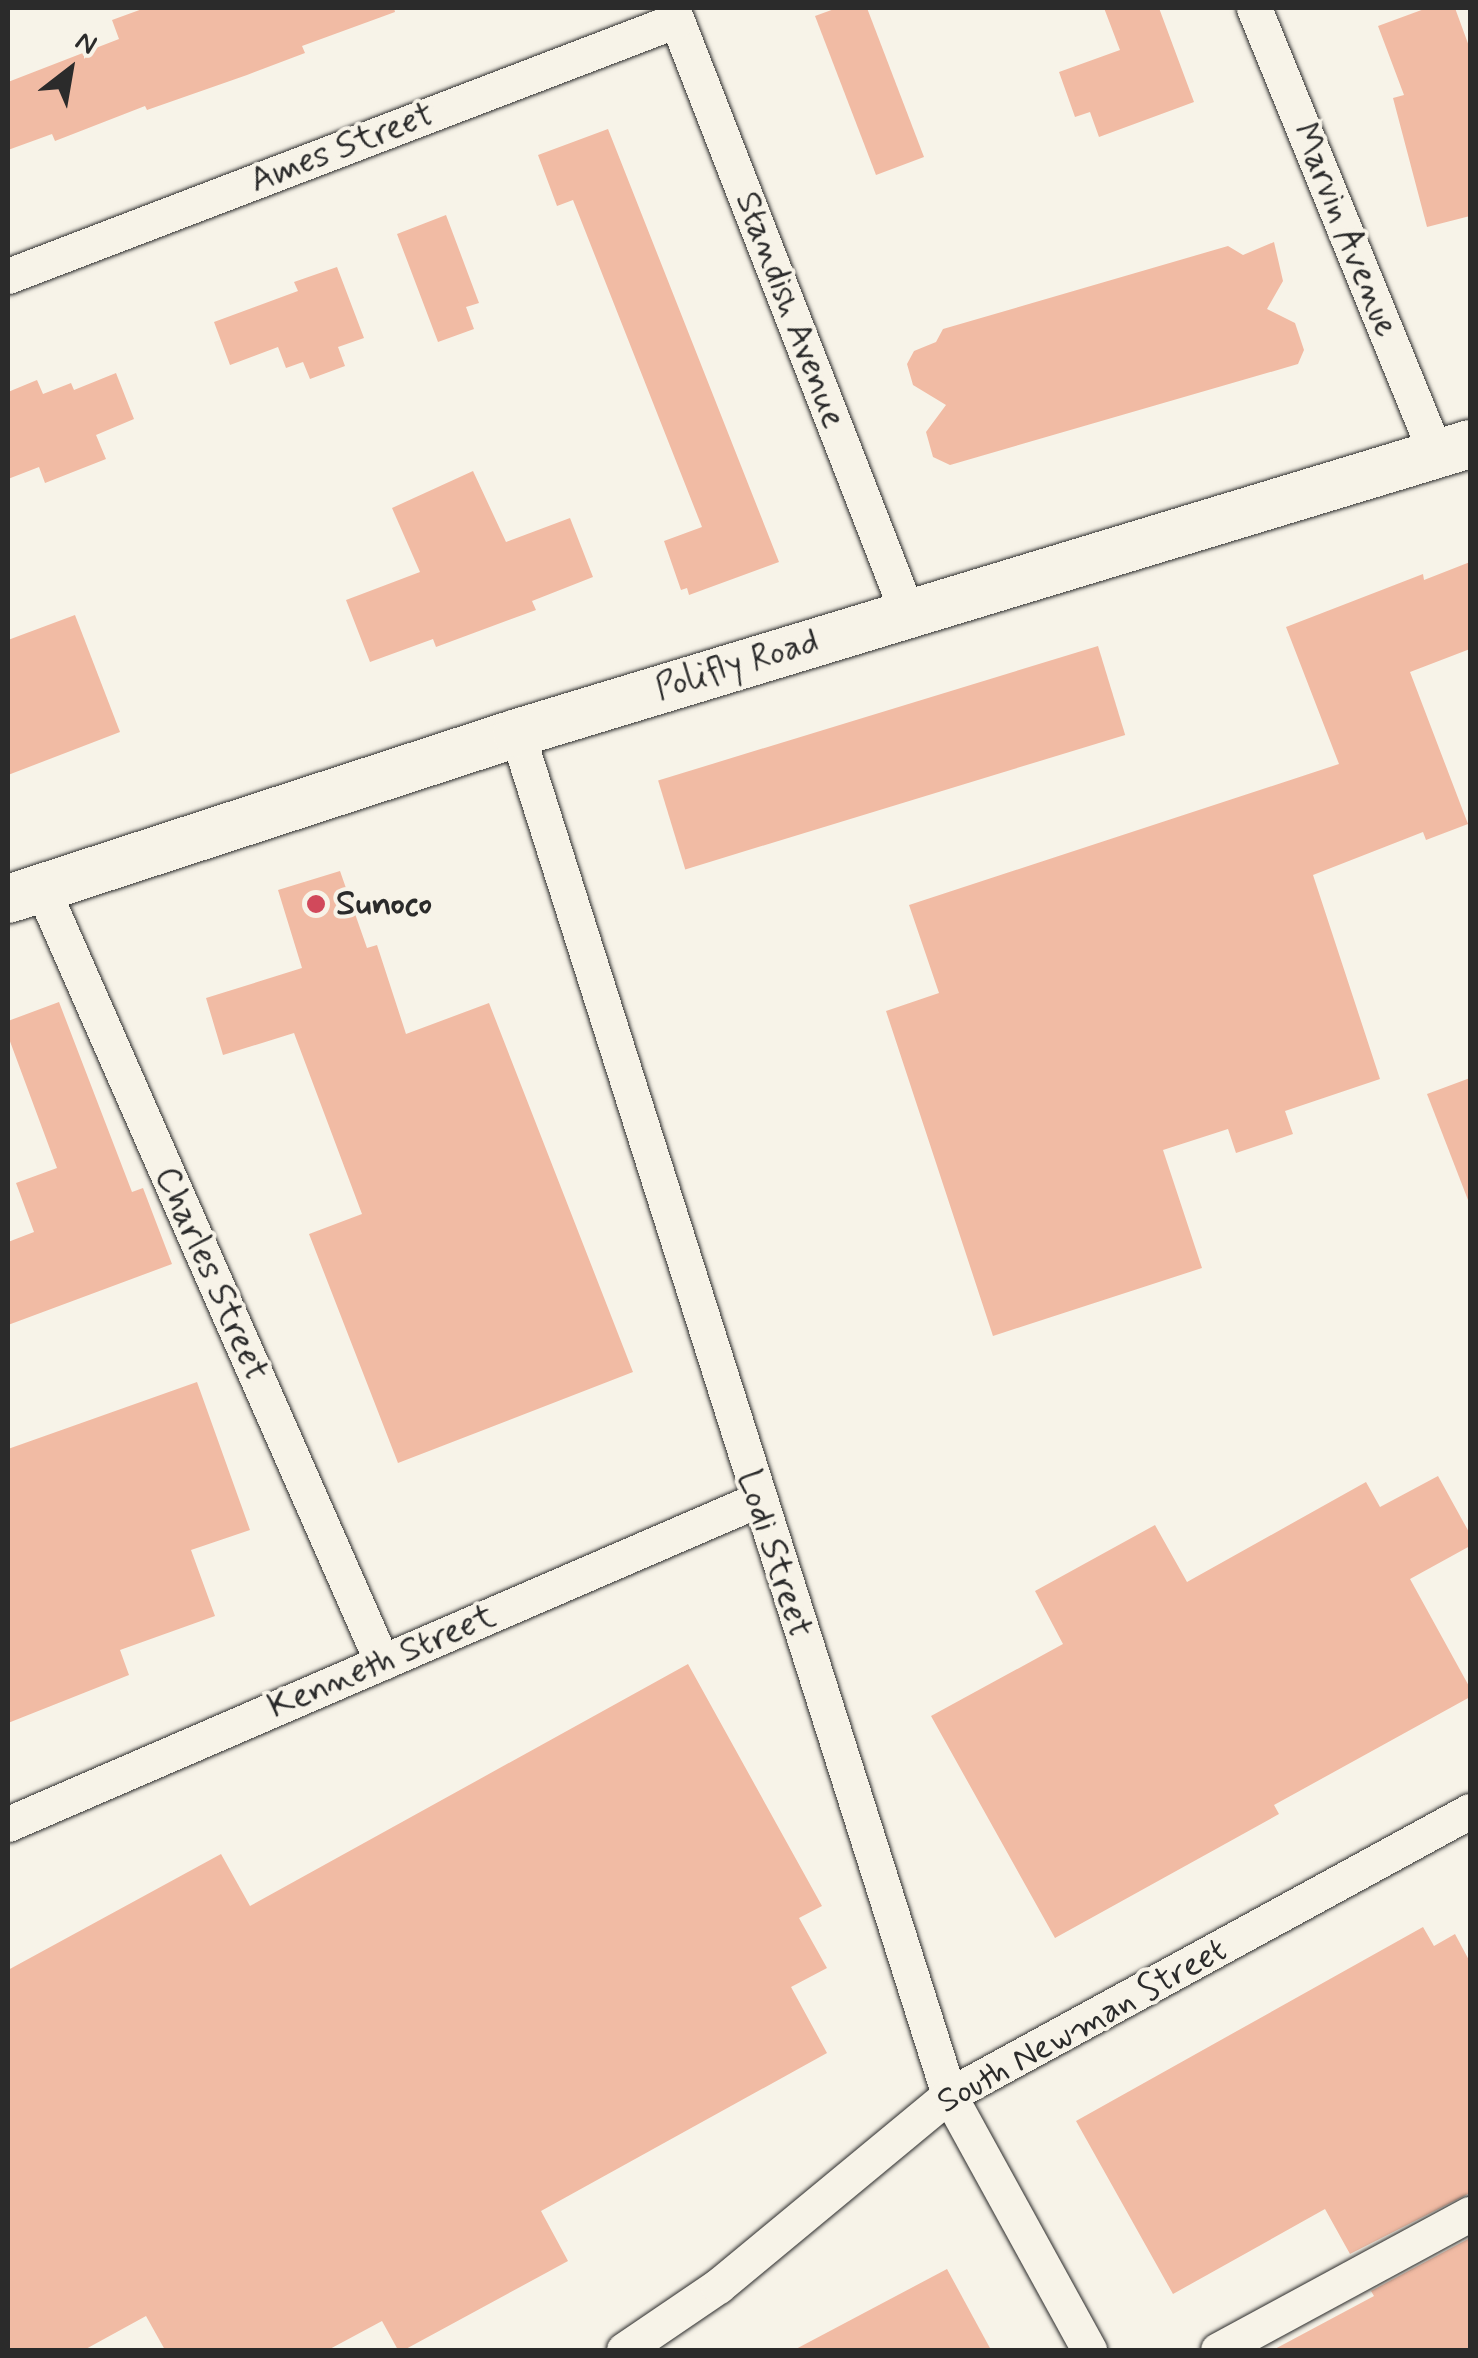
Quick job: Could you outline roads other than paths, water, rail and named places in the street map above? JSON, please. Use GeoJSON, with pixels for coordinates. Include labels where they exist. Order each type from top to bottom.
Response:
{"type":"FeatureCollection","features":[{"type":"Feature","properties":{"kind":"main road","name":"Polifly Road"},"geometry":{"type":"LineString","coordinates":[[24,892],[907,612],[1453,449]]}},
{"type":"Feature","properties":{"kind":"street","name":"Marvin Avenue"},"geometry":{"type":"LineString","coordinates":[[1254,8],[1453,449]]}},
{"type":"Feature","properties":{"kind":"street","name":"Ames Street"},"geometry":{"type":"LineString","coordinates":[[8,276],[674,14]]}},
{"type":"Feature","properties":{"kind":"street","name":"Standish Avenue"},"geometry":{"type":"LineString","coordinates":[[674,14],[907,612]]}},
{"type":"Feature","properties":{"kind":"street","name":"Lodi Street"},"geometry":{"type":"LineString","coordinates":[[517,733],[948,2096],[1089,2350]]}},
{"type":"Feature","properties":{"kind":"street","name":"Charles Street"},"geometry":{"type":"LineString","coordinates":[[24,892],[382,1662]]}},
{"type":"Feature","properties":{"kind":"street","name":"Kenneth Street"},"geometry":{"type":"LineString","coordinates":[[8,1824],[757,1500]]}},
{"type":"Feature","properties":{"kind":"street","name":"South Newman Street"},"geometry":{"type":"LineString","coordinates":[[624,2350],[718,2286],[948,2096],[1470,1812]]}},
{"type":"Feature","properties":{"kind":"street"},"geometry":{"type":"LineString","coordinates":[[1218,2350],[1470,2214]]}},
{"type":"Feature","properties":{"kind":"place","name":"Sunoco"},"geometry":{"type":"Point","coordinates":[316,904]}}]}
